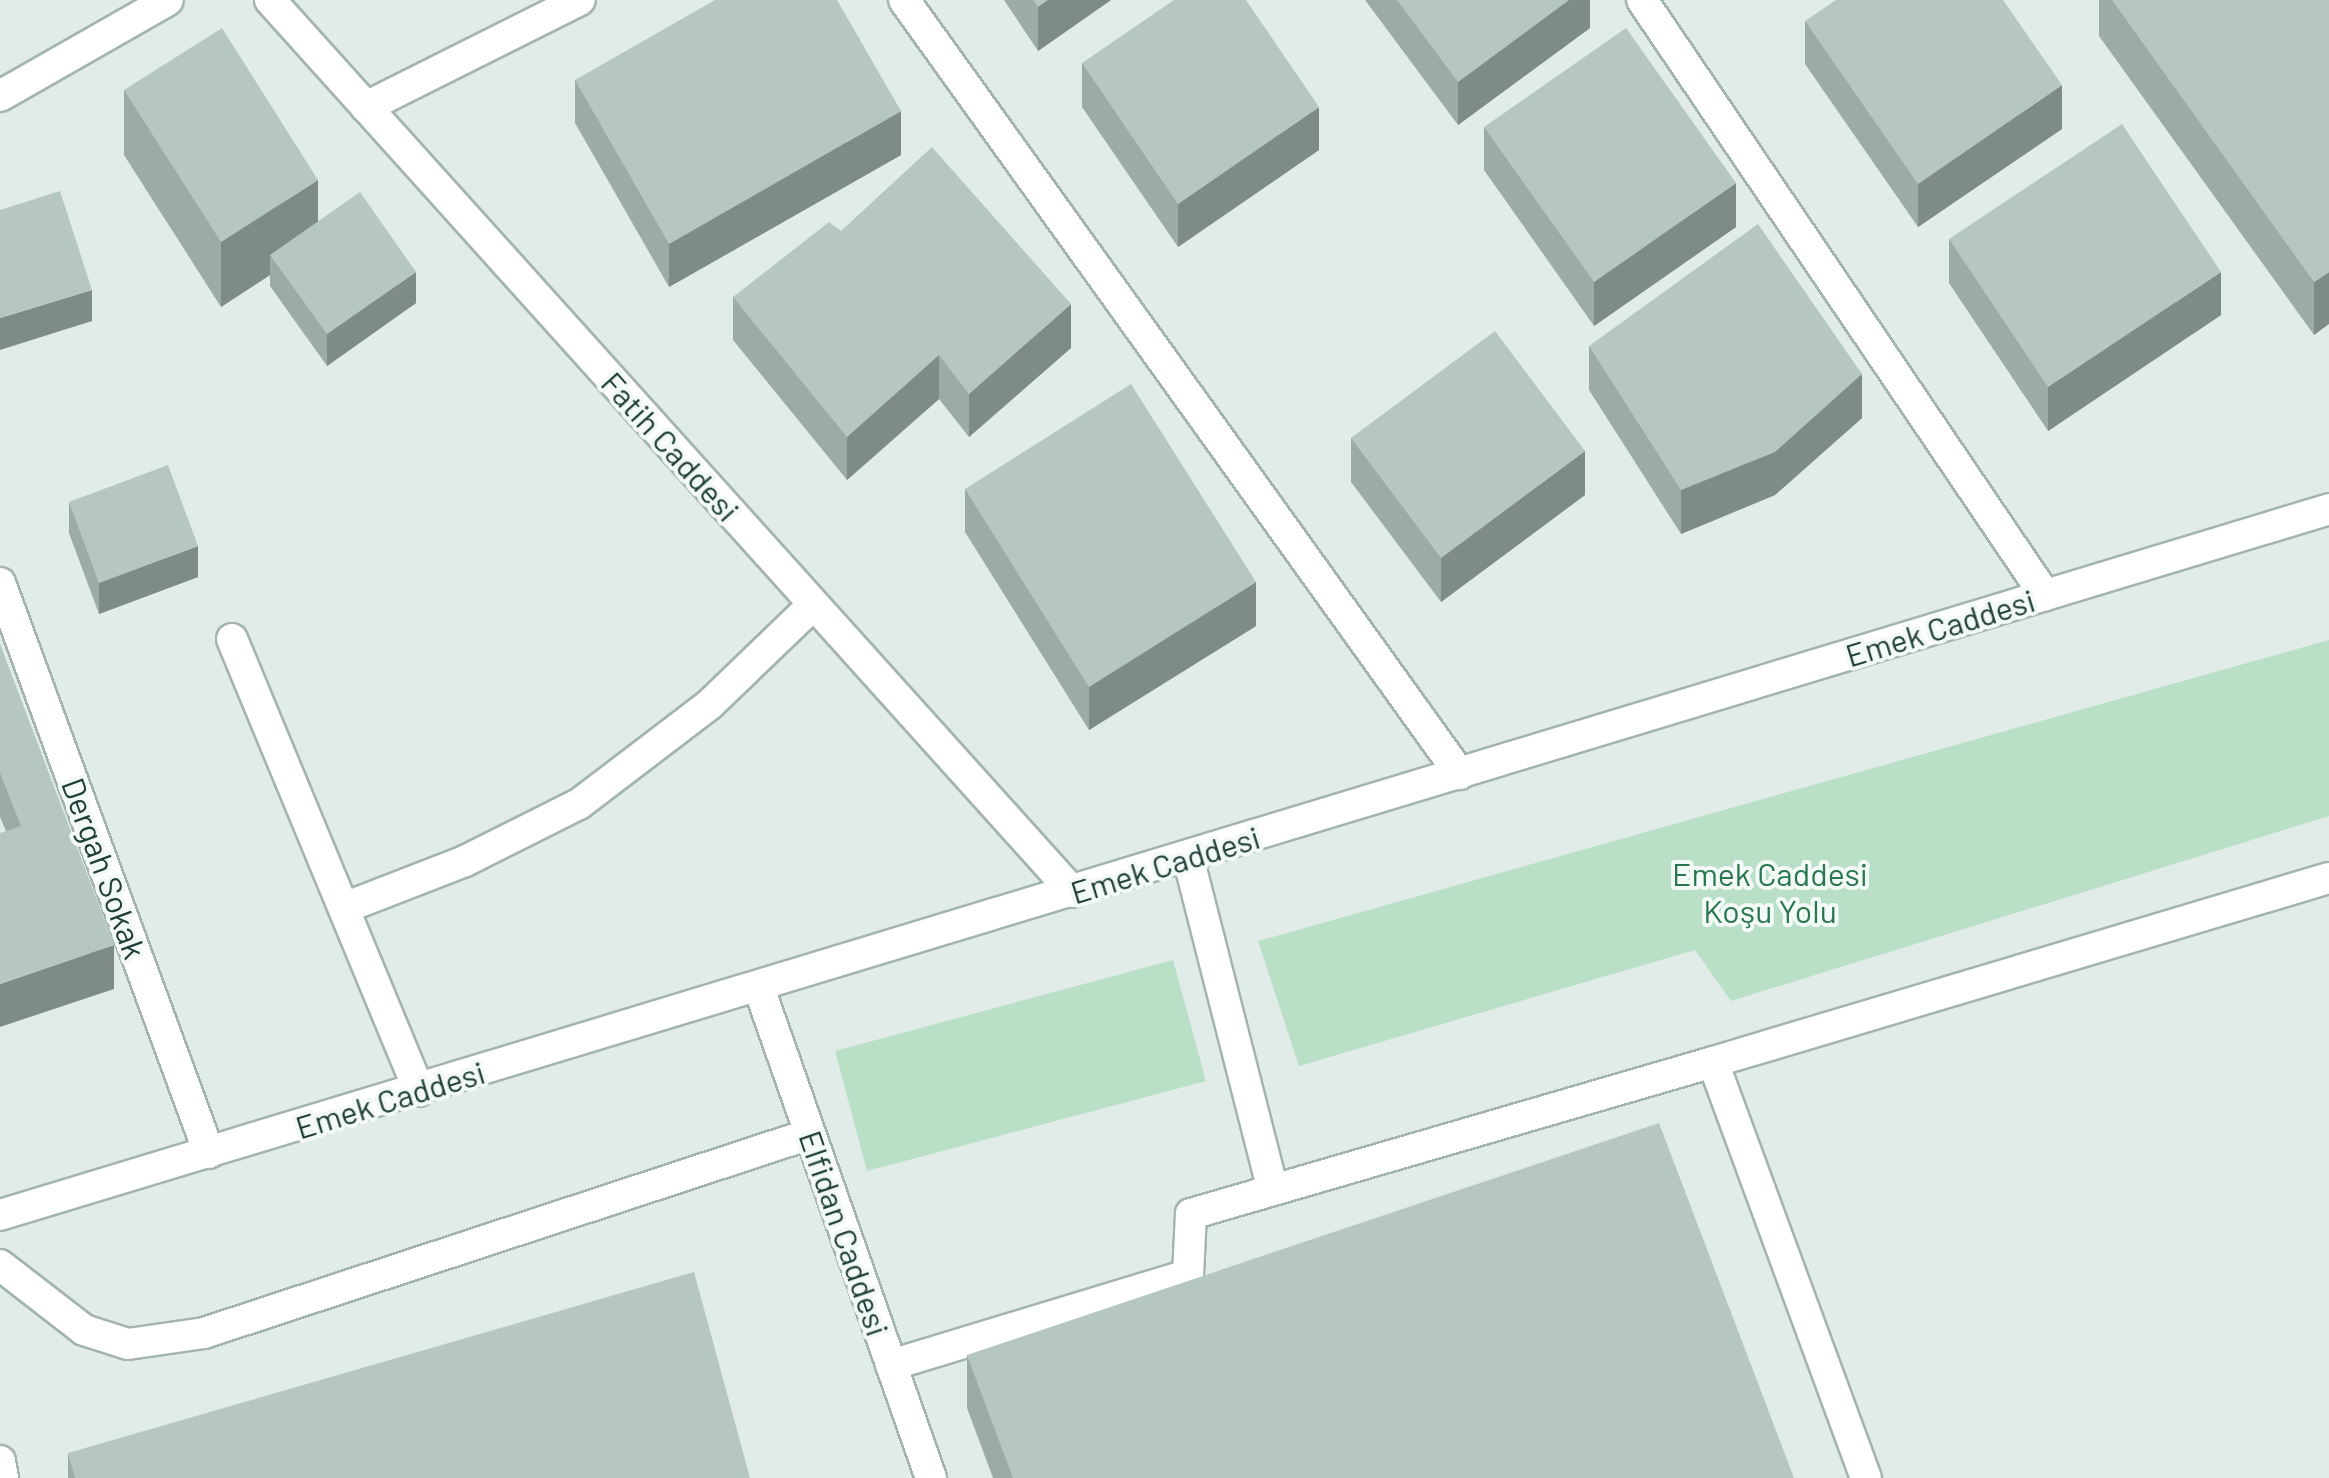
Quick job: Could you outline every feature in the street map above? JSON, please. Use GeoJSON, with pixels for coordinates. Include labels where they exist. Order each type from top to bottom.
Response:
{"type":"FeatureCollection","features":[{"type":"Feature","properties":{"kind":"street"},"geometry":{"type":"LineString","coordinates":[[0,96],[168,0]]}},
{"type":"Feature","properties":{"kind":"street","name":"Fatih Caddesi"},"geometry":{"type":"LineString","coordinates":[[270,0],[1073,892]]}},
{"type":"Feature","properties":{"kind":"street"},"geometry":{"type":"LineString","coordinates":[[366,107],[580,0]]}},
{"type":"Feature","properties":{"kind":"street"},"geometry":{"type":"LineString","coordinates":[[904,0],[1460,774]]}},
{"type":"Feature","properties":{"kind":"street"},"geometry":{"type":"LineString","coordinates":[[1642,0],[2045,595]]}},
{"type":"Feature","properties":{"kind":"street","name":"Emek Caddesi"},"geometry":{"type":"LineString","coordinates":[[0,1215],[760,988],[2329,509]]}},
{"type":"Feature","properties":{"kind":"street","name":"Dergah Sokak"},"geometry":{"type":"LineString","coordinates":[[0,583],[210,1153]]}},
{"type":"Feature","properties":{"kind":"street"},"geometry":{"type":"LineString","coordinates":[[344,908],[465,861],[579,804],[709,705],[813,605]]}},
{"type":"Feature","properties":{"kind":"street"},"geometry":{"type":"LineString","coordinates":[[232,639],[419,1091]]}},
{"type":"Feature","properties":{"kind":"street"},"geometry":{"type":"LineString","coordinates":[[1188,857],[1272,1187]]}},
{"type":"Feature","properties":{"kind":"street"},"geometry":{"type":"LineString","coordinates":[[891,1365],[1188,1276],[1192,1214],[1272,1187],[1713,1062],[2329,878]]}},
{"type":"Feature","properties":{"kind":"street","name":"Elfidan Caddesi"},"geometry":{"type":"LineString","coordinates":[[760,988],[930,1478]]}},
{"type":"Feature","properties":{"kind":"street"},"geometry":{"type":"LineString","coordinates":[[1713,1062],[1866,1478]]}},
{"type":"Feature","properties":{"kind":"street"},"geometry":{"type":"LineString","coordinates":[[0,1266],[84,1330],[128,1344],[204,1333],[810,1134]]}},
{"type":"Feature","properties":{"kind":"street"},"geometry":{"type":"LineString","coordinates":[[0,1461],[3,1478]]}},
{"type":"Feature","properties":{"kind":"green space","name":"Emek Caddesi Koşu Yolu"},"geometry":{"type":"Polygon","coordinates":[[[2329,640],[2329,816],[1731,1001],[1695,950],[1299,1066],[1258,941],[2329,640]]]}},
{"type":"Feature","properties":{"kind":"green space"},"geometry":{"type":"Polygon","coordinates":[[[1173,960],[1206,1081],[867,1171],[835,1051],[1173,960]]]}},
{"type":"Feature","properties":{"kind":"building"},"geometry":{"type":"Polygon","coordinates":[[[715,0],[837,0],[901,111],[669,244],[575,80],[715,0]]]}},
{"type":"Feature","properties":{"kind":"building"},"geometry":{"type":"Polygon","coordinates":[[[1174,0],[1246,0],[1319,107],[1178,204],[1082,63],[1174,0]]]}},
{"type":"Feature","properties":{"kind":"building"},"geometry":{"type":"Polygon","coordinates":[[[1397,0],[1569,0],[1458,82],[1397,0]]]}},
{"type":"Feature","properties":{"kind":"building"},"geometry":{"type":"Polygon","coordinates":[[[1836,0],[2003,0],[2062,85],[1918,184],[1805,21],[1836,0]]]}},
{"type":"Feature","properties":{"kind":"building"},"geometry":{"type":"Polygon","coordinates":[[[2112,0],[2329,0],[2329,272],[2314,282],[2112,0]]]}},
{"type":"Feature","properties":{"kind":"building"},"geometry":{"type":"Polygon","coordinates":[[[222,28],[318,180],[221,242],[124,90],[222,28]]]}},
{"type":"Feature","properties":{"kind":"building"},"geometry":{"type":"Polygon","coordinates":[[[1626,28],[1736,183],[1594,282],[1484,127],[1626,28]]]}},
{"type":"Feature","properties":{"kind":"building"},"geometry":{"type":"Polygon","coordinates":[[[2122,124],[2221,272],[2048,387],[1949,239],[2122,124]]]}},
{"type":"Feature","properties":{"kind":"building"},"geometry":{"type":"Polygon","coordinates":[[[932,147],[1071,304],[969,394],[939,355],[847,437],[733,297],[829,222],[841,231],[932,147]]]}},
{"type":"Feature","properties":{"kind":"building"},"geometry":{"type":"Polygon","coordinates":[[[60,191],[92,290],[0,318],[0,210],[60,191]]]}},
{"type":"Feature","properties":{"kind":"building"},"geometry":{"type":"Polygon","coordinates":[[[360,192],[416,272],[327,334],[270,255],[360,192]]]}},
{"type":"Feature","properties":{"kind":"building"},"geometry":{"type":"Polygon","coordinates":[[[1758,224],[1862,374],[1775,452],[1681,490],[1589,346],[1758,224]]]}},
{"type":"Feature","properties":{"kind":"building"},"geometry":{"type":"Polygon","coordinates":[[[1495,331],[1585,451],[1441,558],[1351,438],[1495,331]]]}},
{"type":"Feature","properties":{"kind":"building"},"geometry":{"type":"Polygon","coordinates":[[[1131,384],[1256,582],[1089,687],[965,489],[1131,384]]]}},
{"type":"Feature","properties":{"kind":"building"},"geometry":{"type":"Polygon","coordinates":[[[168,465],[198,546],[99,583],[69,502],[168,465]]]}},
{"type":"Feature","properties":{"kind":"building"},"geometry":{"type":"Polygon","coordinates":[[[0,644],[114,945],[0,984],[0,833],[21,826],[0,773],[0,644]]]}},
{"type":"Feature","properties":{"kind":"building"},"geometry":{"type":"Polygon","coordinates":[[[1659,1123],[1794,1478],[1013,1478],[967,1355],[1659,1123]]]}},
{"type":"Feature","properties":{"kind":"building"},"geometry":{"type":"Polygon","coordinates":[[[694,1272],[750,1478],[75,1478],[68,1453],[694,1272]]]}}]}
